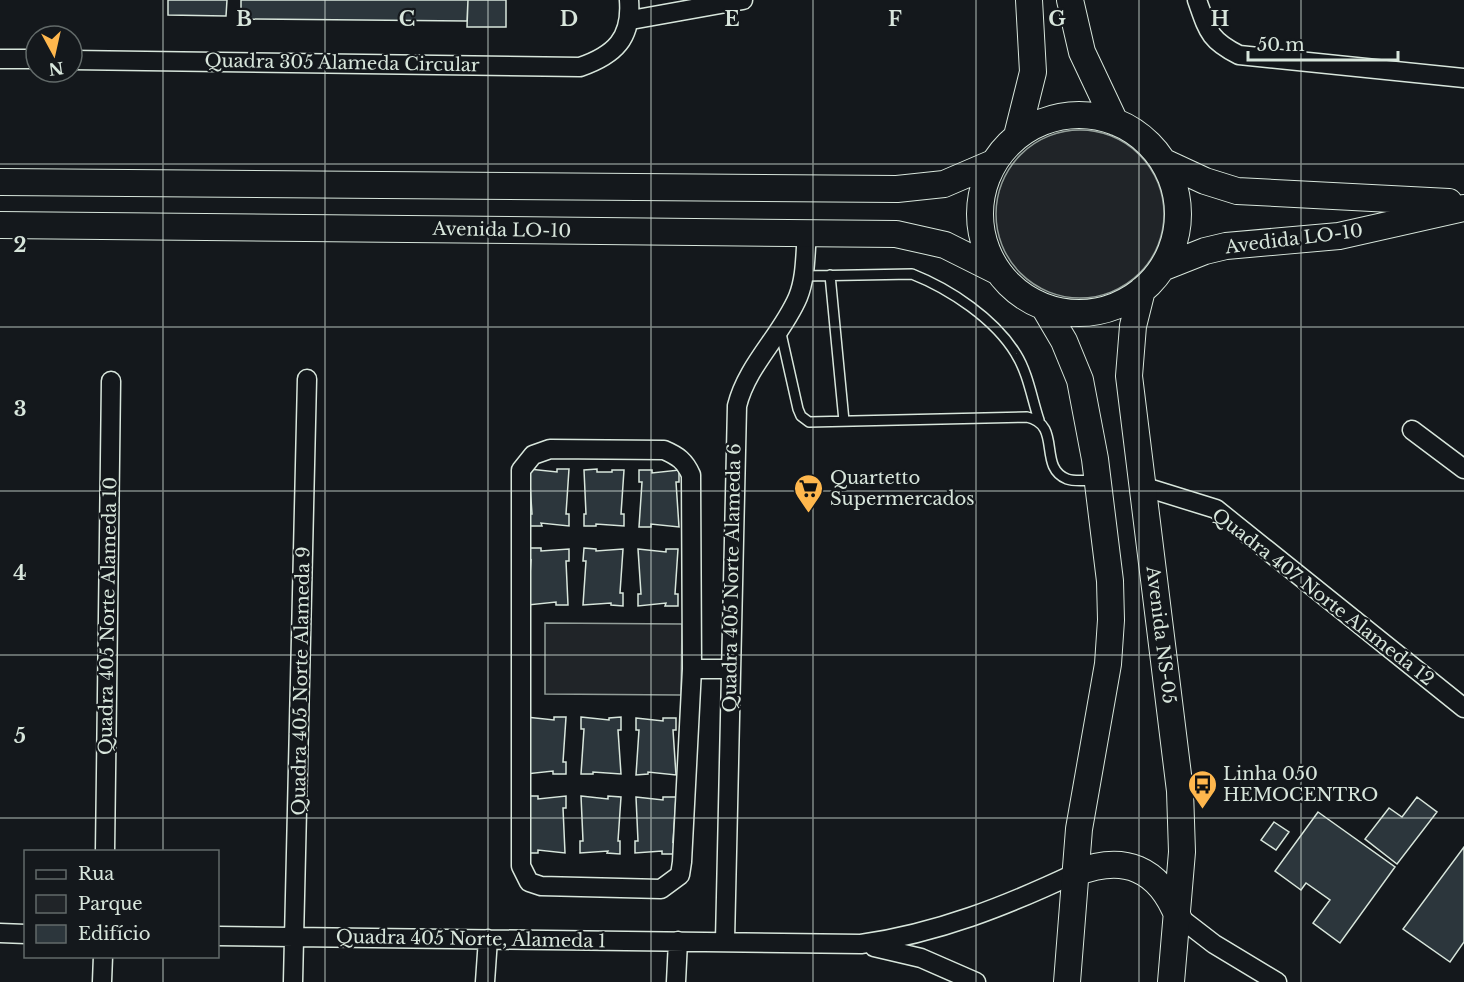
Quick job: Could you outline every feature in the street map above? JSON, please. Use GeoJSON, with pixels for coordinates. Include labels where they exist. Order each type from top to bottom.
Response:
{"type":"FeatureCollection","features":[{"type":"Feature","properties":{"kind":"street"},"geometry":{"type":"LineString","coordinates":[[629,0],[631,20],[742,0]]}},
{"type":"Feature","properties":{"kind":"street","name":"Avenida NS-05"},"geometry":{"type":"LineString","coordinates":[[1017,136],[1033,72],[1029,0]]}},
{"type":"Feature","properties":{"kind":"street"},"geometry":{"type":"LineString","coordinates":[[1070,0],[1082,52],[1115,122]]}},
{"type":"Feature","properties":{"kind":"street"},"geometry":{"type":"LineString","coordinates":[[1197,0],[1205,24],[1218,45],[1239,55],[1464,78]]}},
{"type":"Feature","properties":{"kind":"street","name":"Quadra 305 Alameda Circular"},"geometry":{"type":"LineString","coordinates":[[84,60],[580,67],[598,60],[609,52],[625,37],[631,20]]}},
{"type":"Feature","properties":{"kind":"street"},"geometry":{"type":"LineString","coordinates":[[0,58],[24,59]]}},
{"type":"Feature","properties":{"kind":"street","name":"Avenida NS-05"},"geometry":{"type":"LineString","coordinates":[[1091,115],[1115,122],[1143,138],[1164,162],[1176,193],[1178,215],[1176,237],[1162,268],[1142,290],[1118,305],[1090,312],[1062,312],[1044,307],[1018,293],[997,271],[983,243],[979,212],[984,182],[993,163],[1017,136],[1035,125],[1058,117],[1091,115]]}},
{"type":"Feature","properties":{"kind":"street","name":"Avedida LO-10"},"geometry":{"type":"LineString","coordinates":[[1164,162],[1205,181],[1237,191],[1464,202]]}},
{"type":"Feature","properties":{"kind":"street"},"geometry":{"type":"LineString","coordinates":[[0,182],[897,189],[944,184],[993,163]]}},
{"type":"Feature","properties":{"kind":"street","name":"Avedida LO-10"},"geometry":{"type":"LineString","coordinates":[[1162,268],[1205,251],[1226,246],[1339,236],[1464,208]]}},
{"type":"Feature","properties":{"kind":"street","name":"Avenida LO-10"},"geometry":{"type":"LineString","coordinates":[[0,225],[807,233],[913,237],[959,250],[997,271]]}},
{"type":"Feature","properties":{"kind":"street","name":"Quadra 405 Norte Alameda 6"},"geometry":{"type":"LineString","coordinates":[[725,941],[737,406],[748,378],[797,299],[804,276],[807,233]]}},
{"type":"Feature","properties":{"kind":"street","name":"Avenida NS-05"},"geometry":{"type":"LineString","coordinates":[[1142,290],[1133,326],[1129,376],[1180,791],[1182,852],[1179,917],[1172,982]]}},
{"type":"Feature","properties":{"kind":"street"},"geometry":{"type":"LineString","coordinates":[[1044,307],[1077,369],[1098,480],[1109,569],[1111,627],[1108,664],[1079,829],[1067,982]]}},
{"type":"Feature","properties":{"kind":"street","name":"Quadra 405 Norte Alameda 9"},"geometry":{"type":"LineString","coordinates":[[293,982],[296,937],[307,379]]}},
{"type":"Feature","properties":{"kind":"street","name":"Quadra 405 Norte Alameda 10"},"geometry":{"type":"LineString","coordinates":[[105,850],[111,381]]}},
{"type":"Feature","properties":{"kind":"street"},"geometry":{"type":"LineString","coordinates":[[1412,430],[1464,469]]}},
{"type":"Feature","properties":{"kind":"street"},"geometry":{"type":"LineString","coordinates":[[550,449],[664,450],[676,455],[686,463],[690,475],[692,669],[680,875],[661,889],[541,886],[529,882],[521,867],[521,470],[533,455],[550,449]]}},
{"type":"Feature","properties":{"kind":"street","name":"Quadra 407 Norte Alameda 12"},"geometry":{"type":"LineString","coordinates":[[1142,486],[1216,509],[1464,708]]}},
{"type":"Feature","properties":{"kind":"street"},"geometry":{"type":"LineString","coordinates":[[692,669],[730,669]]}},
{"type":"Feature","properties":{"kind":"street"},"geometry":{"type":"LineString","coordinates":[[861,944],[926,933],[990,911],[1076,873],[1113,863],[1132,866],[1148,875],[1168,895],[1179,917],[1214,944],[1277,982]]}},
{"type":"Feature","properties":{"kind":"street"},"geometry":{"type":"LineString","coordinates":[[0,933],[24,934]]}},
{"type":"Feature","properties":{"kind":"street","name":"Quadra 405 Norte, Alameda 1"},"geometry":{"type":"LineString","coordinates":[[219,936],[861,944]]}},
{"type":"Feature","properties":{"kind":"street"},"geometry":{"type":"LineString","coordinates":[[485,982],[488,939]]}},
{"type":"Feature","properties":{"kind":"street"},"geometry":{"type":"LineString","coordinates":[[676,982],[678,941]]}},
{"type":"Feature","properties":{"kind":"street"},"geometry":{"type":"LineString","coordinates":[[861,944],[921,958],[976,982]]}},
{"type":"Feature","properties":{"kind":"street"},"geometry":{"type":"LineString","coordinates":[[102,982],[103,958]]}},
{"type":"Feature","properties":{"kind":"lane"},"geometry":{"type":"LineString","coordinates":[[804,276],[912,274],[928,280],[981,315],[1016,353],[1039,420],[1046,428],[1052,462],[1059,475],[1070,480],[1098,480]]}},
{"type":"Feature","properties":{"kind":"lane"},"geometry":{"type":"LineString","coordinates":[[830,275],[844,421]]}},
{"type":"Feature","properties":{"kind":"lane"},"geometry":{"type":"LineString","coordinates":[[779,327],[801,416],[810,422],[899,422],[1027,417],[1039,420]]}},
{"type":"Feature","properties":{"kind":"green space"},"geometry":{"type":"Polygon","coordinates":[[[1080,130],[1112,136],[1127,144],[1139,155],[1150,167],[1158,182],[1164,214],[1158,246],[1150,261],[1139,273],[1127,284],[1112,292],[1080,298],[1048,292],[1033,284],[1021,273],[1010,261],[1002,246],[996,214],[1002,182],[1010,167],[1021,155],[1033,144],[1048,136],[1080,130]]]}},
{"type":"Feature","properties":{"kind":"green space"},"geometry":{"type":"Polygon","coordinates":[[[545,623],[682,624],[681,695],[545,694],[545,623]]]}},
{"type":"Feature","properties":{"kind":"building"},"geometry":{"type":"Polygon","coordinates":[[[168,0],[227,0],[226,16],[168,15],[168,0]]]}},
{"type":"Feature","properties":{"kind":"building"},"geometry":{"type":"Polygon","coordinates":[[[241,0],[468,0],[467,21],[241,19],[241,0]]]}},
{"type":"Feature","properties":{"kind":"building"},"geometry":{"type":"Polygon","coordinates":[[[468,0],[506,0],[506,27],[467,27],[468,0]]]}},
{"type":"Feature","properties":{"kind":"building"},"geometry":{"type":"Polygon","coordinates":[[[529,469],[557,472],[557,469],[569,469],[566,514],[569,514],[569,526],[541,523],[542,526],[529,526],[529,514],[532,514],[529,469]]]}},
{"type":"Feature","properties":{"kind":"building"},"geometry":{"type":"Polygon","coordinates":[[[597,469],[597,472],[624,470],[621,514],[624,514],[624,526],[596,524],[596,526],[584,526],[584,514],[586,514],[584,470],[597,469]]]}},
{"type":"Feature","properties":{"kind":"building"},"geometry":{"type":"Polygon","coordinates":[[[639,470],[652,470],[652,473],[679,470],[679,482],[676,482],[679,527],[651,524],[651,527],[639,527],[642,482],[639,482],[639,470]]]}},
{"type":"Feature","properties":{"kind":"building"},"geometry":{"type":"Polygon","coordinates":[[[529,548],[541,548],[541,551],[569,549],[569,561],[566,561],[568,605],[556,605],[556,602],[528,605],[531,560],[529,561],[529,548]]]}},
{"type":"Feature","properties":{"kind":"building"},"geometry":{"type":"Polygon","coordinates":[[[584,548],[596,549],[596,551],[623,549],[620,593],[623,593],[623,606],[611,605],[611,603],[583,605],[586,561],[583,561],[584,548]]]}},
{"type":"Feature","properties":{"kind":"building"},"geometry":{"type":"Polygon","coordinates":[[[638,549],[666,552],[666,549],[678,549],[675,594],[678,594],[678,606],[665,606],[666,603],[638,606],[638,594],[641,594],[638,549]]]}},
{"type":"Feature","properties":{"kind":"building"},"geometry":{"type":"Polygon","coordinates":[[[526,717],[554,720],[554,717],[566,717],[563,762],[566,762],[566,774],[553,774],[553,771],[526,774],[526,717]]]}},
{"type":"Feature","properties":{"kind":"building"},"geometry":{"type":"Polygon","coordinates":[[[581,717],[609,720],[609,718],[621,717],[621,730],[618,730],[621,774],[593,772],[593,774],[581,774],[584,729],[581,729],[581,717]]]}},
{"type":"Feature","properties":{"kind":"building"},"geometry":{"type":"Polygon","coordinates":[[[636,718],[663,721],[663,718],[676,718],[676,730],[673,730],[676,775],[648,772],[648,774],[636,775],[639,730],[636,730],[636,718]]]}},
{"type":"Feature","properties":{"kind":"building"},"geometry":{"type":"Polygon","coordinates":[[[526,796],[538,796],[538,799],[566,796],[566,808],[563,808],[565,853],[538,850],[538,853],[525,853],[526,796]]]}},
{"type":"Feature","properties":{"kind":"building"},"geometry":{"type":"Polygon","coordinates":[[[581,796],[608,799],[608,796],[621,797],[618,841],[620,841],[620,854],[607,853],[608,851],[580,853],[580,841],[583,841],[581,796]]]}},
{"type":"Feature","properties":{"kind":"building"},"geometry":{"type":"Polygon","coordinates":[[[636,797],[663,800],[663,797],[676,797],[673,842],[675,841],[675,854],[662,854],[662,851],[635,853],[635,841],[638,841],[636,797]]]}},
{"type":"Feature","properties":{"kind":"building"},"geometry":{"type":"Polygon","coordinates":[[[1417,797],[1437,812],[1397,864],[1365,839],[1389,808],[1402,817],[1417,797]]]}},
{"type":"Feature","properties":{"kind":"building"},"geometry":{"type":"Polygon","coordinates":[[[1318,812],[1395,867],[1340,943],[1313,923],[1330,900],[1306,883],[1301,890],[1275,871],[1318,812]]]}},
{"type":"Feature","properties":{"kind":"building"},"geometry":{"type":"Polygon","coordinates":[[[1274,822],[1289,832],[1276,850],[1261,840],[1274,822]]]}},
{"type":"Feature","properties":{"kind":"building"},"geometry":{"type":"Polygon","coordinates":[[[1464,847],[1464,942],[1450,962],[1403,929],[1464,847]]]}},
{"type":"Feature","properties":{"kind":"place","name":"Quartetto Supermercados"},"geometry":{"type":"Point","coordinates":[809,514]}},
{"type":"Feature","properties":{"kind":"place","name":"Linha 050 HEMOCENTRO"},"geometry":{"type":"Point","coordinates":[1202,810]}}]}
